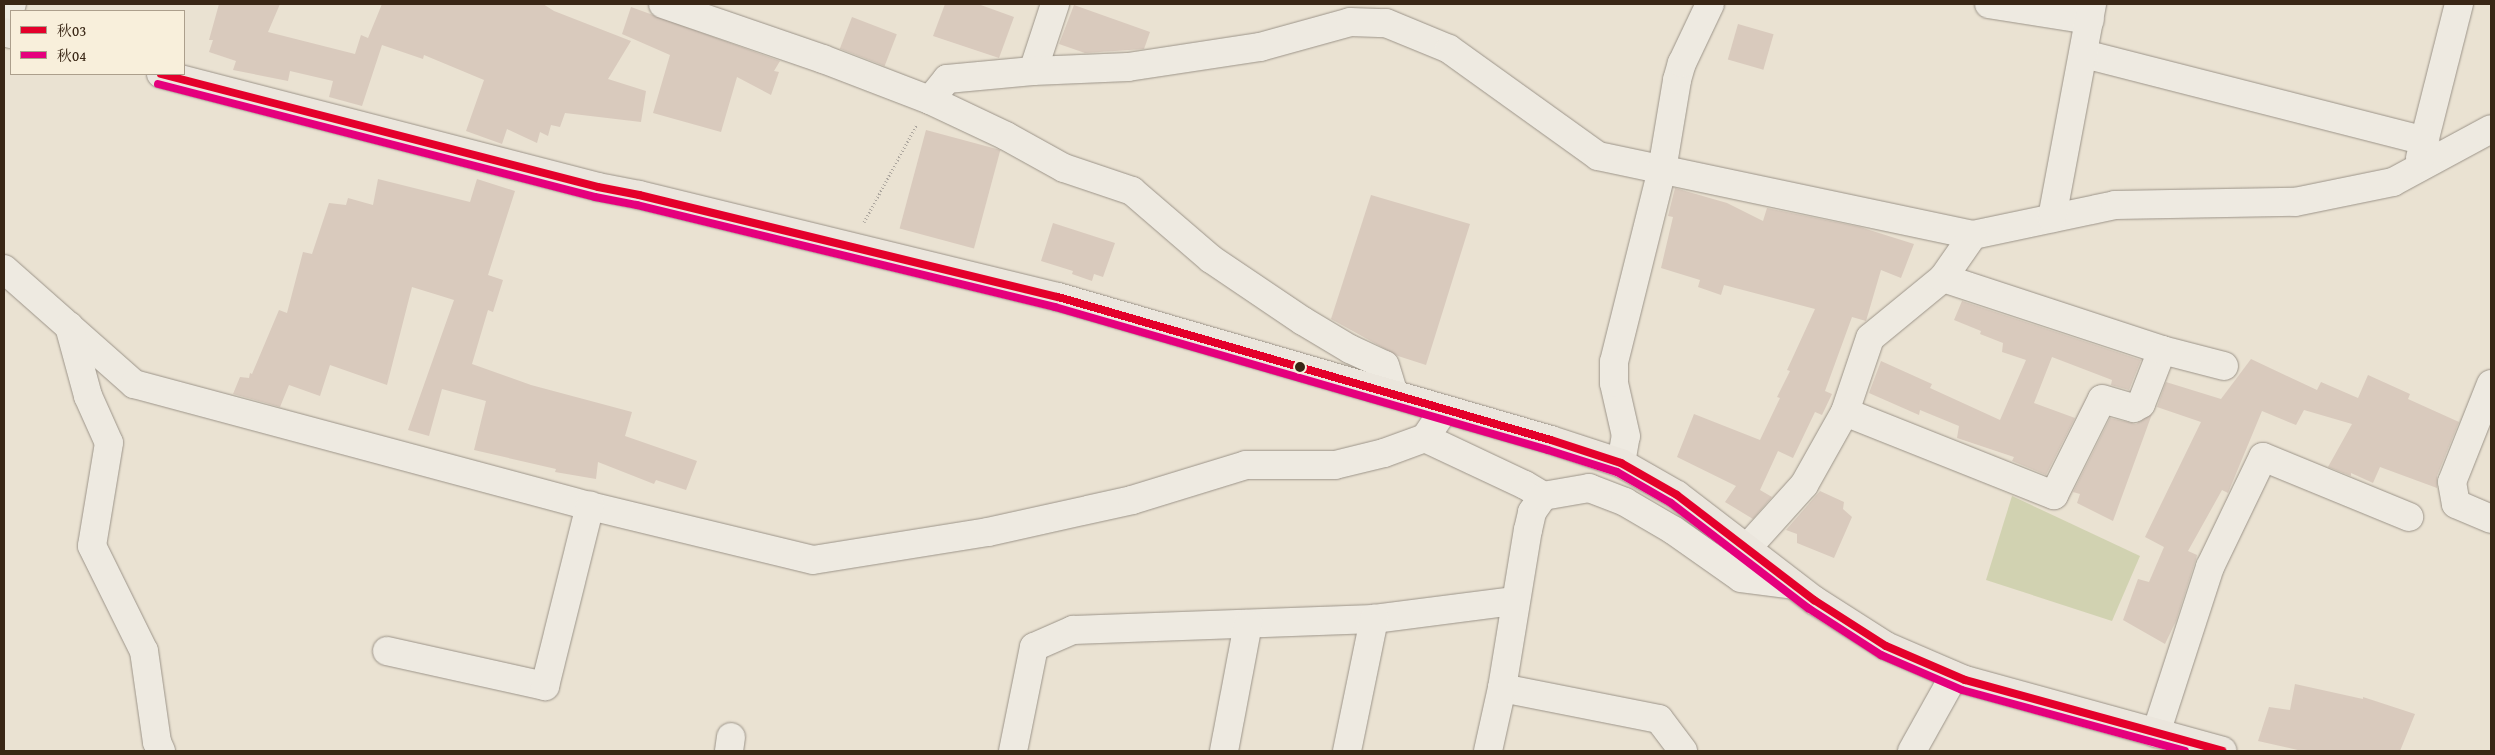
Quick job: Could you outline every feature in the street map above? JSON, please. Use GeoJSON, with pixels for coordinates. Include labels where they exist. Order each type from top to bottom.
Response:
{"type":"FeatureCollection","features":[{"type":"Feature","properties":{"kind":"main road"},"geometry":{"type":"LineString","coordinates":[[165,75],[598,187],[639,195],[1058,297],[1394,394],[1621,463],[1678,495],[1836,616],[1886,646],[1954,676],[2222,751]]}},
{"type":"Feature","properties":{"kind":"street"},"geometry":{"type":"LineString","coordinates":[[4,27],[12,4]]}},
{"type":"Feature","properties":{"kind":"street"},"geometry":{"type":"LineString","coordinates":[[663,4],[823,59],[930,100],[1006,136],[1064,168],[1132,191],[1219,264],[1303,321],[1350,349],[1385,365],[1394,394]]}},
{"type":"Feature","properties":{"kind":"street"},"geometry":{"type":"LineString","coordinates":[[1033,71],[1055,4]]}},
{"type":"Feature","properties":{"kind":"street"},"geometry":{"type":"LineString","coordinates":[[1621,463],[1626,436],[1614,383],[1614,362],[1662,170],[1677,80],[1682,62],[1710,4]]}},
{"type":"Feature","properties":{"kind":"street"},"geometry":{"type":"LineString","coordinates":[[1989,4],[2091,12],[2052,218]]}},
{"type":"Feature","properties":{"kind":"street"},"geometry":{"type":"LineString","coordinates":[[2418,169],[2459,4]]}},
{"type":"Feature","properties":{"kind":"street"},"geometry":{"type":"LineString","coordinates":[[930,100],[947,79],[1033,71],[1128,67],[1260,47],[1350,22],[1386,24],[1449,49],[1598,156],[1973,235],[2115,205],[2295,202],[2393,182],[2491,129]]}},
{"type":"Feature","properties":{"kind":"street"},"geometry":{"type":"LineString","coordinates":[[2084,54],[2424,141]]}},
{"type":"Feature","properties":{"kind":"street"},"geometry":{"type":"LineString","coordinates":[[1747,548],[1804,485],[1846,412],[1870,338],[1943,278],[1973,235]]}},
{"type":"Feature","properties":{"kind":"street"},"geometry":{"type":"LineString","coordinates":[[4,269],[134,384],[590,506],[813,560],[988,532],[1132,500],[1246,465],[1335,465],[1384,453],[1426,438],[1444,410]]}},
{"type":"Feature","properties":{"kind":"street"},"geometry":{"type":"LineString","coordinates":[[1943,278],[2162,350],[2224,366]]}},
{"type":"Feature","properties":{"kind":"street"},"geometry":{"type":"LineString","coordinates":[[69,326],[88,396],[109,443],[92,546],[144,651],[157,742],[161,751]]}},
{"type":"Feature","properties":{"kind":"street"},"geometry":{"type":"LineString","coordinates":[[1846,412],[2054,495],[2102,399],[2134,408],[2141,404],[2162,350]]}},
{"type":"Feature","properties":{"kind":"street"},"geometry":{"type":"LineString","coordinates":[[2491,384],[2452,482],[2456,504],[2491,519]]}},
{"type":"Feature","properties":{"kind":"street"},"geometry":{"type":"LineString","coordinates":[[1426,438],[1525,484],[1543,496]]}},
{"type":"Feature","properties":{"kind":"street"},"geometry":{"type":"LineString","coordinates":[[2156,733],[2210,567],[2263,457],[2409,517]]}},
{"type":"Feature","properties":{"kind":"street"},"geometry":{"type":"LineString","coordinates":[[1488,751],[1502,688],[1515,601],[1532,512],[1543,496],[1574,489],[1589,488],[1625,502],[1673,530],[1741,578],[1794,585]]}},
{"type":"Feature","properties":{"kind":"street"},"geometry":{"type":"LineString","coordinates":[[387,651],[545,686],[590,506]]}},
{"type":"Feature","properties":{"kind":"street"},"geometry":{"type":"LineString","coordinates":[[1013,751],[1034,647],[1073,630],[1170,628],[1374,619],[1515,601]]}},
{"type":"Feature","properties":{"kind":"street"},"geometry":{"type":"LineString","coordinates":[[1347,751],[1374,619]]}},
{"type":"Feature","properties":{"kind":"street"},"geometry":{"type":"LineString","coordinates":[[1224,751],[1248,624]]}},
{"type":"Feature","properties":{"kind":"street"},"geometry":{"type":"LineString","coordinates":[[1912,751],[1954,676]]}},
{"type":"Feature","properties":{"kind":"street"},"geometry":{"type":"LineString","coordinates":[[1502,688],[1659,719],[1683,751]]}},
{"type":"Feature","properties":{"kind":"path"},"geometry":{"type":"LineString","coordinates":[[860,229],[930,100]]}},
{"type":"Feature","properties":{"kind":"green space"},"geometry":{"type":"Polygon","coordinates":[[[2012,496],[2140,556],[2112,621],[1986,580],[2012,496]]]}},
{"type":"Feature","properties":{"kind":"building"},"geometry":{"type":"Polygon","coordinates":[[[219,4],[280,4],[268,32],[355,54],[361,35],[368,38],[382,4],[543,4],[554,11],[631,41],[608,79],[646,91],[641,122],[565,113],[560,127],[551,125],[548,136],[540,132],[537,143],[507,129],[502,144],[466,131],[484,80],[424,55],[423,59],[382,45],[362,106],[329,97],[333,81],[290,71],[288,81],[233,70],[236,61],[209,52],[213,40],[209,40],[219,4]]]}},
{"type":"Feature","properties":{"kind":"building"},"geometry":{"type":"Polygon","coordinates":[[[945,4],[978,4],[1014,17],[999,58],[933,36],[945,4]]]}},
{"type":"Feature","properties":{"kind":"building"},"geometry":{"type":"Polygon","coordinates":[[[1074,5],[1150,32],[1144,49],[1085,53],[1059,44],[1074,5]]]}},
{"type":"Feature","properties":{"kind":"building"},"geometry":{"type":"Polygon","coordinates":[[[631,7],[780,61],[774,71],[779,72],[771,95],[737,77],[721,132],[653,113],[670,55],[622,34],[631,7]]]}},
{"type":"Feature","properties":{"kind":"building"},"geometry":{"type":"Polygon","coordinates":[[[852,17],[897,34],[885,66],[840,49],[852,17]]]}},
{"type":"Feature","properties":{"kind":"building"},"geometry":{"type":"Polygon","coordinates":[[[1738,24],[1774,34],[1763,70],[1728,60],[1738,24]]]}},
{"type":"Feature","properties":{"kind":"building"},"geometry":{"type":"Polygon","coordinates":[[[926,130],[1000,150],[974,248],[900,229],[926,130]]]}},
{"type":"Feature","properties":{"kind":"building"},"geometry":{"type":"Polygon","coordinates":[[[378,179],[470,202],[477,179],[515,191],[488,275],[503,280],[493,312],[488,310],[472,364],[531,385],[632,412],[625,436],[697,461],[686,490],[656,480],[654,484],[598,462],[596,479],[555,472],[556,469],[474,450],[486,401],[442,389],[429,436],[408,430],[454,300],[412,287],[387,385],[330,365],[320,396],[289,385],[280,407],[233,394],[240,377],[249,378],[250,373],[252,374],[279,310],[287,313],[303,252],[312,254],[329,203],[346,205],[348,198],[373,205],[378,179]]]}},
{"type":"Feature","properties":{"kind":"building"},"geometry":{"type":"Polygon","coordinates":[[[1675,188],[1727,203],[1763,221],[1767,208],[1860,227],[1914,244],[1901,278],[1881,270],[1866,321],[1852,317],[1825,391],[1832,394],[1822,415],[1815,412],[1793,458],[1778,451],[1760,490],[1772,497],[1753,519],[1725,502],[1736,486],[1677,457],[1694,414],[1760,440],[1780,398],[1777,397],[1790,371],[1787,370],[1815,309],[1724,285],[1721,295],[1698,287],[1700,280],[1661,268],[1673,217],[1668,216],[1675,188]]]}},
{"type":"Feature","properties":{"kind":"building"},"geometry":{"type":"Polygon","coordinates":[[[1371,195],[1470,224],[1426,365],[1398,356],[1331,319],[1371,195]]]}},
{"type":"Feature","properties":{"kind":"building"},"geometry":{"type":"Polygon","coordinates":[[[1053,223],[1115,243],[1103,277],[1094,274],[1092,281],[1072,274],[1073,271],[1041,261],[1053,223]]]}},
{"type":"Feature","properties":{"kind":"building"},"geometry":{"type":"Polygon","coordinates":[[[1962,301],[2141,360],[2129,390],[2111,385],[2112,380],[2052,357],[2034,403],[2075,418],[2046,475],[2012,461],[2014,457],[1957,438],[1959,426],[1920,410],[1919,415],[1869,393],[1881,361],[1932,384],[1930,388],[2000,420],[2026,360],[2002,352],[2003,343],[1980,334],[1981,331],[1954,320],[1962,301]]]}},
{"type":"Feature","properties":{"kind":"building"},"geometry":{"type":"Polygon","coordinates":[[[2251,359],[2317,390],[2321,382],[2358,398],[2368,375],[2410,394],[2408,399],[2459,422],[2437,476],[2437,488],[2380,467],[2373,483],[2351,473],[2351,476],[2328,467],[2352,424],[2304,410],[2296,425],[2262,411],[2228,493],[2222,490],[2188,551],[2197,555],[2176,621],[2165,644],[2123,620],[2138,579],[2149,582],[2164,547],[2145,537],[2201,422],[2157,407],[2166,382],[2221,399],[2251,359]]]}},
{"type":"Feature","properties":{"kind":"building"},"geometry":{"type":"Polygon","coordinates":[[[2152,414],[2113,521],[2077,503],[2080,494],[2073,492],[2110,418],[2136,424],[2152,414]]]}},
{"type":"Feature","properties":{"kind":"building"},"geometry":{"type":"Polygon","coordinates":[[[1820,491],[1844,502],[1843,509],[1852,517],[1834,558],[1797,543],[1797,534],[1786,530],[1820,491]]]}},
{"type":"Feature","properties":{"kind":"building"},"geometry":{"type":"Polygon","coordinates":[[[2295,684],[2363,699],[2363,697],[2415,714],[2400,751],[2302,751],[2258,741],[2269,707],[2290,710],[2295,684]]]}},
{"type":"Feature","properties":{"kind":"transit line","name":"秋03"},"geometry":{"type":"LineString","coordinates":[[165,75],[598,187],[639,195],[1058,297],[1551,440],[1621,463],[1677,495],[1814,600],[1886,646],[1965,680],[2222,751]]}},
{"type":"Feature","properties":{"kind":"transit line","name":"秋04"},"geometry":{"type":"LineString","coordinates":[[158,84],[595,197],[637,205],[1055,307],[1548,450],[1617,472],[1671,503],[1808,608],[1881,655],[1962,690],[2185,751]]}}]}
